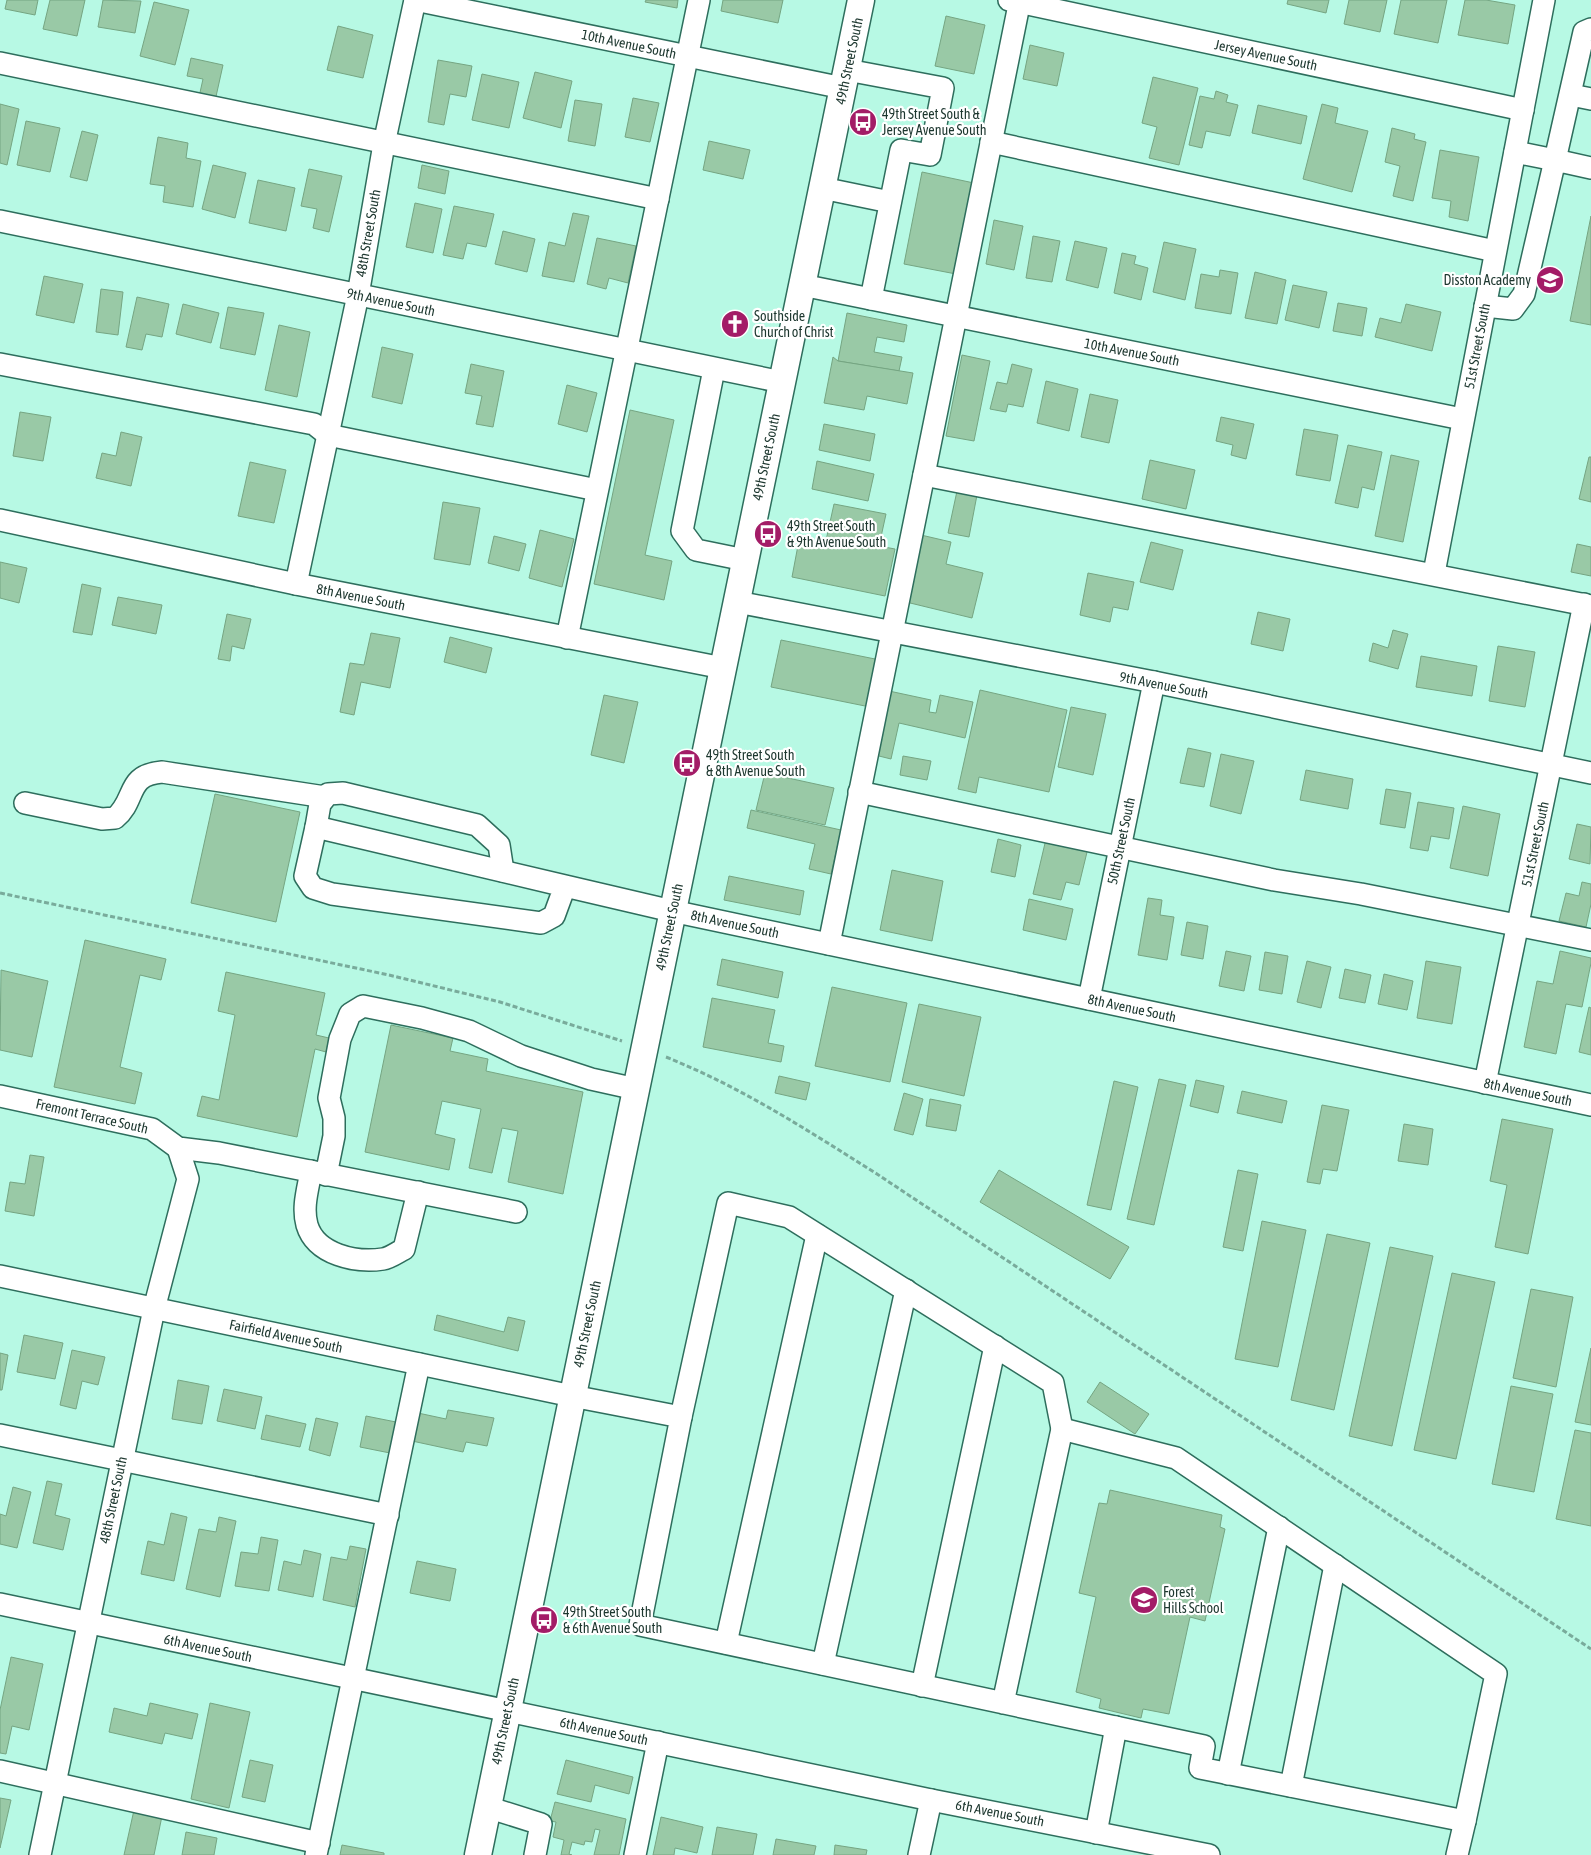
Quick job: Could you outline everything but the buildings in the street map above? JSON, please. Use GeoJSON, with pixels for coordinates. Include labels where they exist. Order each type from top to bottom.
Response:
{"type":"FeatureCollection","features":[{"type":"Feature","properties":{"kind":"main road","name":"49th Street South"},"geometry":{"type":"LineString","coordinates":[[478,1855],[861,0]]}},
{"type":"Feature","properties":{"kind":"street","name":"10th Avenue South"},"geometry":{"type":"LineString","coordinates":[[415,0],[687,56],[845,79],[943,88],[930,155],[901,150],[890,202]]}},
{"type":"Feature","properties":{"kind":"street","name":"48th Street South"},"geometry":{"type":"LineString","coordinates":[[296,584],[358,295],[384,144],[415,0]]}},
{"type":"Feature","properties":{"kind":"street"},"geometry":{"type":"LineString","coordinates":[[567,638],[699,0]]}},
{"type":"Feature","properties":{"kind":"street","name":"51st Street South"},"geometry":{"type":"LineString","coordinates":[[1434,574],[1462,419],[1544,0]]}},
{"type":"Feature","properties":{"kind":"street"},"geometry":{"type":"LineString","coordinates":[[828,944],[991,142],[1016,1]]}},
{"type":"Feature","properties":{"kind":"street","name":"Jersey Avenue South"},"geometry":{"type":"LineString","coordinates":[[1016,1],[1524,110]]}},
{"type":"Feature","properties":{"kind":"street"},"geometry":{"type":"LineString","coordinates":[[1485,306],[1513,309],[1524,294],[1555,160],[1581,97],[1584,32],[1591,29]]}},
{"type":"Feature","properties":{"kind":"street"},"geometry":{"type":"LineString","coordinates":[[0,63],[384,144],[658,199]]}},
{"type":"Feature","properties":{"kind":"street"},"geometry":{"type":"LineString","coordinates":[[991,142],[1495,251]]}},
{"type":"Feature","properties":{"kind":"street"},"geometry":{"type":"LineString","coordinates":[[1515,152],[1591,168]]}},
{"type":"Feature","properties":{"kind":"street"},"geometry":{"type":"LineString","coordinates":[[822,188],[890,202],[871,298]]}},
{"type":"Feature","properties":{"kind":"street","name":"9th Avenue South"},"geometry":{"type":"LineString","coordinates":[[0,221],[782,382]]}},
{"type":"Feature","properties":{"kind":"street","name":"10th Avenue South"},"geometry":{"type":"LineString","coordinates":[[802,285],[1462,419]]}},
{"type":"Feature","properties":{"kind":"street"},"geometry":{"type":"LineString","coordinates":[[0,364],[314,424],[328,435],[597,490]]}},
{"type":"Feature","properties":{"kind":"street"},"geometry":{"type":"LineString","coordinates":[[714,369],[682,531],[696,550],[745,560]]}},
{"type":"Feature","properties":{"kind":"street"},"geometry":{"type":"LineString","coordinates":[[924,475],[1588,605]]}},
{"type":"Feature","properties":{"kind":"street","name":"8th Avenue South"},"geometry":{"type":"LineString","coordinates":[[0,520],[296,584],[723,668]]}},
{"type":"Feature","properties":{"kind":"street","name":"9th Avenue South"},"geometry":{"type":"LineString","coordinates":[[737,602],[1154,682],[1591,773]]}},
{"type":"Feature","properties":{"kind":"street","name":"51st Street South"},"geometry":{"type":"LineString","coordinates":[[1485,1083],[1551,764],[1588,605]]}},
{"type":"Feature","properties":{"kind":"street","name":"50th Street South"},"geometry":{"type":"LineString","coordinates":[[1089,999],[1154,682]]}},
{"type":"Feature","properties":{"kind":"street"},"geometry":{"type":"LineString","coordinates":[[25,803],[102,819],[115,818],[126,805],[135,782],[147,773],[162,772],[325,797]]}},
{"type":"Feature","properties":{"kind":"street"},"geometry":{"type":"LineString","coordinates":[[860,792],[1274,880],[1591,940]]}},
{"type":"Feature","properties":{"kind":"street"},"geometry":{"type":"LineString","coordinates":[[503,871],[499,845],[477,824],[343,793],[328,794],[320,804],[305,876],[313,888],[332,894],[541,923],[554,916],[565,886]]}},
{"type":"Feature","properties":{"kind":"street","name":"8th Avenue South"},"geometry":{"type":"LineString","coordinates":[[316,827],[672,911],[1591,1105]]}},
{"type":"Feature","properties":{"kind":"street"},"geometry":{"type":"LineString","coordinates":[[418,1192],[404,1249],[384,1259],[347,1258],[321,1247],[308,1227],[304,1208],[334,1136],[334,1118],[329,1098],[340,1039],[350,1014],[363,1006],[422,1018],[468,1031],[521,1056],[591,1080],[636,1089]]}},
{"type":"Feature","properties":{"kind":"street","name":"Fremont Terrace South"},"geometry":{"type":"LineString","coordinates":[[0,1096],[152,1129],[178,1148]]}},
{"type":"Feature","properties":{"kind":"street","name":"48th Street South"},"geometry":{"type":"LineString","coordinates":[[40,1855],[154,1309],[188,1179],[178,1148]]}},
{"type":"Feature","properties":{"kind":"street"},"geometry":{"type":"LineString","coordinates":[[178,1148],[220,1153],[516,1212]]}},
{"type":"Feature","properties":{"kind":"street"},"geometry":{"type":"LineString","coordinates":[[1003,1703],[1062,1428],[1053,1383],[789,1217],[728,1203],[681,1417],[640,1625],[922,1686],[1204,1746],[1200,1768],[1464,1821]]}},
{"type":"Feature","properties":{"kind":"street"},"geometry":{"type":"LineString","coordinates":[[726,1643],[817,1235]]}},
{"type":"Feature","properties":{"kind":"street","name":"Fairfield Avenue South"},"geometry":{"type":"LineString","coordinates":[[0,1276],[572,1396],[681,1417]]}},
{"type":"Feature","properties":{"kind":"street"},"geometry":{"type":"LineString","coordinates":[[823,1664],[906,1290]]}},
{"type":"Feature","properties":{"kind":"street"},"geometry":{"type":"LineString","coordinates":[[922,1686],[995,1346]]}},
{"type":"Feature","properties":{"kind":"street"},"geometry":{"type":"LineString","coordinates":[[0,1771],[55,1782],[318,1849],[419,1364]]}},
{"type":"Feature","properties":{"kind":"street"},"geometry":{"type":"LineString","coordinates":[[1062,1428],[1176,1458],[1496,1674],[1457,1855]]}},
{"type":"Feature","properties":{"kind":"street"},"geometry":{"type":"LineString","coordinates":[[0,1435],[388,1515]]}},
{"type":"Feature","properties":{"kind":"street"},"geometry":{"type":"LineString","coordinates":[[1228,1774],[1279,1527]]}},
{"type":"Feature","properties":{"kind":"street"},"geometry":{"type":"LineString","coordinates":[[1291,1786],[1335,1565]]}},
{"type":"Feature","properties":{"kind":"street","name":"6th Avenue South"},"geometry":{"type":"LineString","coordinates":[[0,1604],[931,1800],[1208,1855]]}},
{"type":"Feature","properties":{"kind":"street"},"geometry":{"type":"LineString","coordinates":[[1096,1833],[1116,1727]]}},
{"type":"Feature","properties":{"kind":"street"},"geometry":{"type":"LineString","coordinates":[[635,1855],[658,1742]]}},
{"type":"Feature","properties":{"kind":"street"},"geometry":{"type":"LineString","coordinates":[[919,1855],[931,1800]]}},
{"type":"Feature","properties":{"kind":"street"},"geometry":{"type":"LineString","coordinates":[[487,1807],[541,1824],[535,1855]]}},
{"type":"Feature","properties":{"kind":"path"},"geometry":{"type":"LineString","coordinates":[[0,893],[389,975],[500,1002],[618,1039]]}},
{"type":"Feature","properties":{"kind":"path"},"geometry":{"type":"LineString","coordinates":[[672,1060],[716,1078],[757,1100],[877,1174],[1591,1649]]}},
{"type":"Feature","properties":{"kind":"place","name":"49th Street South & Jersey Avenue South"},"geometry":{"type":"Point","coordinates":[863,122]}},
{"type":"Feature","properties":{"kind":"place","name":"Disston Academy"},"geometry":{"type":"Point","coordinates":[1550,280]}},
{"type":"Feature","properties":{"kind":"place","name":"Southside Church of Christ"},"geometry":{"type":"Point","coordinates":[735,324]}},
{"type":"Feature","properties":{"kind":"place","name":"49th Street South & 9th Avenue South"},"geometry":{"type":"Point","coordinates":[768,534]}},
{"type":"Feature","properties":{"kind":"place","name":"49th Street South & 8th Avenue South"},"geometry":{"type":"Point","coordinates":[687,763]}},
{"type":"Feature","properties":{"kind":"place","name":"Forest Hills School"},"geometry":{"type":"Point","coordinates":[1144,1600]}},
{"type":"Feature","properties":{"kind":"place","name":"49th Street South & 6th Avenue South"},"geometry":{"type":"Point","coordinates":[544,1620]}}]}
